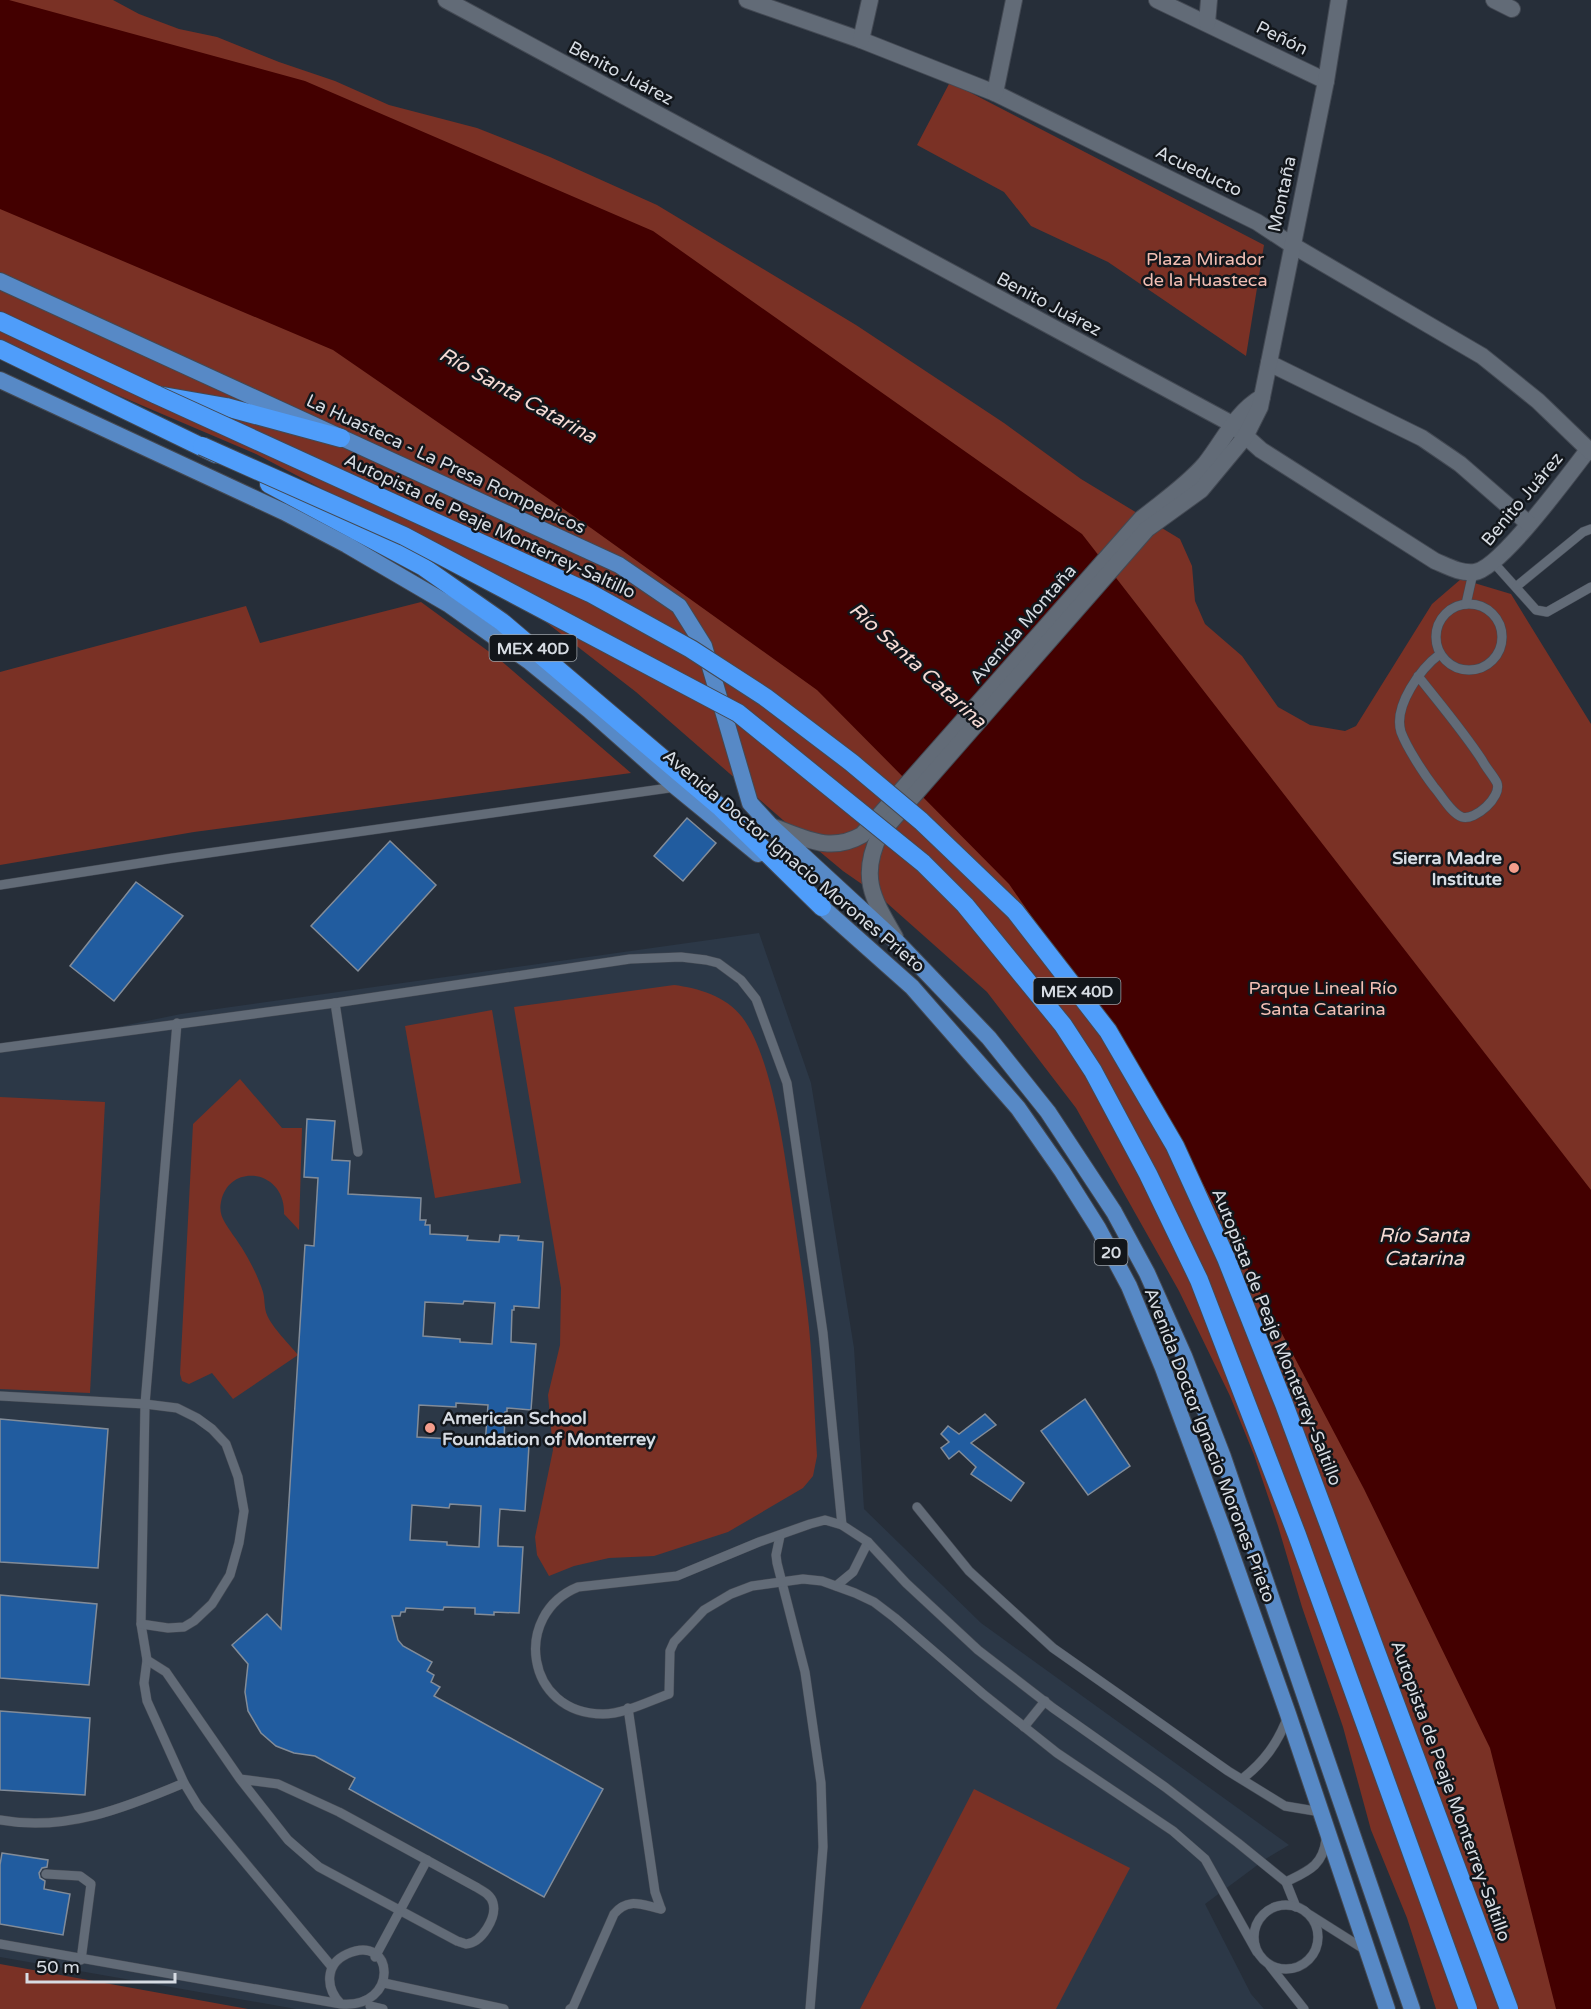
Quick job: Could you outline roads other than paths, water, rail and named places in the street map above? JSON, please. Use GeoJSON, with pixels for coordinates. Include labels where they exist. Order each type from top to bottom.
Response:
{"type":"FeatureCollection","features":[{"type":"Feature","properties":{"kind":"highway","name":"Autopista de Peaje Monterrey-Saltillo"},"geometry":{"type":"LineString","coordinates":[[0,321],[590,593],[691,649],[765,697],[852,763],[921,821],[1015,911],[1108,1031],[1175,1146],[1226,1258],[1284,1404],[1509,2009]]}},
{"type":"Feature","properties":{"kind":"highway","name":"MEX 40D"},"geometry":{"type":"LineString","coordinates":[[0,349],[202,446],[404,536],[738,713],[922,863],[965,904],[1063,1025],[1093,1071],[1148,1174],[1199,1280],[1301,1546],[1468,2009]]}},
{"type":"Feature","properties":{"kind":"highway"},"geometry":{"type":"LineString","coordinates":[[157,395],[226,407],[341,438]]}},
{"type":"Feature","properties":{"kind":"highway","name":"MEX 40D"},"geometry":{"type":"LineString","coordinates":[[202,446],[422,566],[475,602],[566,675],[721,808],[822,907]]}},
{"type":"Feature","properties":{"kind":"main road","name":"La Huasteca - La Presa Rompepicos"},"geometry":{"type":"LineString","coordinates":[[0,281],[619,565],[679,606],[704,646],[750,803]]}},
{"type":"Feature","properties":{"kind":"main road","name":"Avenida Doctor Ignacio Morones Prieto"},"geometry":{"type":"LineString","coordinates":[[0,380],[348,544],[448,604],[531,662],[676,787],[822,907],[912,987],[1018,1108],[1098,1228],[1129,1286],[1163,1368],[1288,1714],[1387,2009]]}},
{"type":"Feature","properties":{"kind":"main road","name":"Avenida Doctor Ignacio Morones Prieto"},"geometry":{"type":"LineString","coordinates":[[750,803],[771,826],[899,944],[989,1038],[1048,1112],[1114,1212],[1147,1273],[1184,1356],[1223,1457],[1412,2009]]}},
{"type":"Feature","properties":{"kind":"street","name":"Benito Juárez"},"geometry":{"type":"LineString","coordinates":[[446,0],[1232,424],[1261,450],[1435,561],[1456,570],[1473,573],[1493,562],[1590,451]]}},
{"type":"Feature","properties":{"kind":"street","name":"Acueducto"},"geometry":{"type":"LineString","coordinates":[[747,0],[861,40],[995,93],[1257,222],[1292,246],[1482,356],[1538,401],[1590,451]]}},
{"type":"Feature","properties":{"kind":"street"},"geometry":{"type":"LineString","coordinates":[[861,40],[870,0]]}},
{"type":"Feature","properties":{"kind":"street"},"geometry":{"type":"LineString","coordinates":[[995,93],[1014,0]]}},
{"type":"Feature","properties":{"kind":"street","name":"Peñón"},"geometry":{"type":"LineString","coordinates":[[1157,0],[1326,81]]}},
{"type":"Feature","properties":{"kind":"street"},"geometry":{"type":"LineString","coordinates":[[1207,23],[1209,0]]}},
{"type":"Feature","properties":{"kind":"street","name":"Montaña"},"geometry":{"type":"LineString","coordinates":[[1144,524],[1156,521],[1201,490],[1245,437],[1256,415],[1262,397],[1326,81],[1339,0]]}},
{"type":"Feature","properties":{"kind":"street"},"geometry":{"type":"LineString","coordinates":[[1494,0],[1512,9]]}},
{"type":"Feature","properties":{"kind":"street"},"geometry":{"type":"LineString","coordinates":[[1269,363],[1422,438],[1460,464],[1528,524]]}},
{"type":"Feature","properties":{"kind":"street"},"geometry":{"type":"LineString","coordinates":[[1232,424],[1253,402],[1262,397]]}},
{"type":"Feature","properties":{"kind":"street","name":"Avenida Montaña"},"geometry":{"type":"LineString","coordinates":[[771,826],[817,843],[831,845],[850,842],[876,830],[1144,524],[1191,479],[1232,424]]}},
{"type":"Feature","properties":{"kind":"street","name":"Avenida Montaña"},"geometry":{"type":"LineString","coordinates":[[876,830],[870,857],[872,896],[899,944]]}},
{"type":"Feature","properties":{"kind":"lane"},"geometry":{"type":"LineString","coordinates":[[1516,586],[1583,532],[1591,529]]}},
{"type":"Feature","properties":{"kind":"lane"},"geometry":{"type":"LineString","coordinates":[[1493,562],[1536,610],[1547,612],[1591,587]]}},
{"type":"Feature","properties":{"kind":"lane"},"geometry":{"type":"LineString","coordinates":[[1466,604],[1473,573]]}},
{"type":"Feature","properties":{"kind":"lane"},"geometry":{"type":"LineString","coordinates":[[1466,604],[1476,604],[1493,612],[1502,629],[1501,648],[1490,663],[1473,671],[1454,667],[1440,654],[1436,636],[1442,618],[1457,606],[1466,604]]}},
{"type":"Feature","properties":{"kind":"lane"},"geometry":{"type":"LineString","coordinates":[[1418,676],[1472,745],[1497,784],[1498,789],[1493,801],[1472,816],[1466,818],[1460,816],[1450,807],[1425,775],[1401,731],[1404,701],[1418,676],[1429,662],[1440,654]]}},
{"type":"Feature","properties":{"kind":"lane"},"geometry":{"type":"LineString","coordinates":[[0,885],[173,858],[676,787]]}},
{"type":"Feature","properties":{"kind":"lane"},"geometry":{"type":"LineString","coordinates":[[0,1048],[335,1003],[630,959],[681,957],[718,963],[741,980],[756,999],[788,1083],[823,1333],[842,1525]]}},
{"type":"Feature","properties":{"kind":"lane"},"geometry":{"type":"LineString","coordinates":[[335,1003],[358,1152]]}},
{"type":"Feature","properties":{"kind":"lane"},"geometry":{"type":"LineString","coordinates":[[177,1023],[145,1404],[141,1624],[147,1660],[144,1683],[147,1701],[184,1784],[198,1806],[332,1967]]}},
{"type":"Feature","properties":{"kind":"lane"},"geometry":{"type":"LineString","coordinates":[[0,1396],[145,1404],[177,1408],[205,1423],[226,1444],[238,1477],[244,1511],[239,1543],[230,1575],[212,1604],[184,1627],[168,1628],[141,1624]]}},
{"type":"Feature","properties":{"kind":"lane"},"geometry":{"type":"LineString","coordinates":[[917,1507],[969,1571],[1053,1648],[1242,1779],[1285,1806],[1324,1820],[1325,1850],[1319,1861],[1307,1872],[1286,1882]]}},
{"type":"Feature","properties":{"kind":"lane"},"geometry":{"type":"LineString","coordinates":[[1296,1907],[1286,1882],[1165,1787],[978,1650],[906,1583],[868,1542],[842,1525],[825,1520],[759,1542],[677,1576],[578,1587],[564,1593],[553,1603],[542,1619],[537,1635],[537,1657],[545,1686],[562,1703],[580,1710],[605,1714],[669,1694],[670,1651],[674,1642],[704,1610],[731,1594],[752,1586],[803,1579],[822,1581],[874,1602],[1057,1753],[1173,1831],[1205,1859],[1262,1960],[1270,1966],[1304,2009]]}},
{"type":"Feature","properties":{"kind":"lane"},"geometry":{"type":"LineString","coordinates":[[780,1536],[776,1555],[805,1672],[821,1783],[823,1847],[810,2009]]}},
{"type":"Feature","properties":{"kind":"lane"},"geometry":{"type":"LineString","coordinates":[[836,1586],[853,1572],[868,1542]]}},
{"type":"Feature","properties":{"kind":"lane"},"geometry":{"type":"LineString","coordinates":[[147,1660],[166,1672],[240,1779],[288,1840],[303,1855],[319,1867],[447,1937],[466,1944],[472,1942],[489,1925],[494,1913],[493,1902],[488,1894],[339,1812],[278,1784],[240,1779]]}},
{"type":"Feature","properties":{"kind":"lane"},"geometry":{"type":"LineString","coordinates":[[1024,1727],[1045,1701]]}},
{"type":"Feature","properties":{"kind":"lane"},"geometry":{"type":"LineString","coordinates":[[574,2008],[620,1906],[632,1903],[661,1909],[654,1881],[628,1708]]}},
{"type":"Feature","properties":{"kind":"lane"},"geometry":{"type":"LineString","coordinates":[[1242,1779],[1260,1765],[1270,1752],[1280,1736],[1288,1714]]}},
{"type":"Feature","properties":{"kind":"lane"},"geometry":{"type":"LineString","coordinates":[[0,1820],[46,1824],[86,1818],[143,1801],[184,1784]]}},
{"type":"Feature","properties":{"kind":"lane"},"geometry":{"type":"LineString","coordinates":[[375,1957],[427,1860]]}},
{"type":"Feature","properties":{"kind":"lane"},"geometry":{"type":"LineString","coordinates":[[46,1874],[80,1876],[92,1884],[81,1960]]}},
{"type":"Feature","properties":{"kind":"lane"},"geometry":{"type":"LineString","coordinates":[[1257,1952],[1254,1939],[1255,1927],[1262,1916],[1272,1908],[1284,1905],[1296,1907],[1369,1953]]}},
{"type":"Feature","properties":{"kind":"lane"},"geometry":{"type":"LineString","coordinates":[[1270,1966],[1293,1969],[1312,1956],[1317,1946],[1318,1934],[1307,1914]]}},
{"type":"Feature","properties":{"kind":"lane"},"geometry":{"type":"LineString","coordinates":[[0,1944],[360,2009],[378,2001],[385,1990],[383,1966],[375,1957],[363,1952],[351,1952],[340,1958],[332,1967],[330,1987],[334,1997],[341,2004]]}},
{"type":"Feature","properties":{"kind":"lane"},"geometry":{"type":"LineString","coordinates":[[384,1983],[504,2009]]}},
{"type":"Feature","properties":{"kind":"lane"},"geometry":{"type":"LineString","coordinates":[[370,2006],[383,2009]]}},
{"type":"Feature","properties":{"kind":"water","name":"Río Santa Catarina"},"geometry":{"type":"Polygon","coordinates":[[[0,0],[9,0],[305,81],[653,231],[1082,534],[1591,1190],[1591,2009],[1556,2009],[1490,1748],[1364,1489],[1156,1095],[1009,884],[817,690],[591,528],[333,350],[0,209],[0,0]]]}},
{"type":"Feature","properties":{"kind":"place","name":"Sierra Madre Institute"},"geometry":{"type":"Point","coordinates":[1514,868]}},
{"type":"Feature","properties":{"kind":"place","name":"American School Foundation of Monterrey"},"geometry":{"type":"Point","coordinates":[430,1428]}},
{"type":"Feature","properties":{"kind":"park label","name":"Plaza Mirador de la Huasteca"},"geometry":{"type":"Point","coordinates":[1205,269]}},
{"type":"Feature","properties":{"kind":"park label","name":"Parque Lineal Río Santa Catarina"},"geometry":{"type":"Point","coordinates":[1323,998]}}]}
